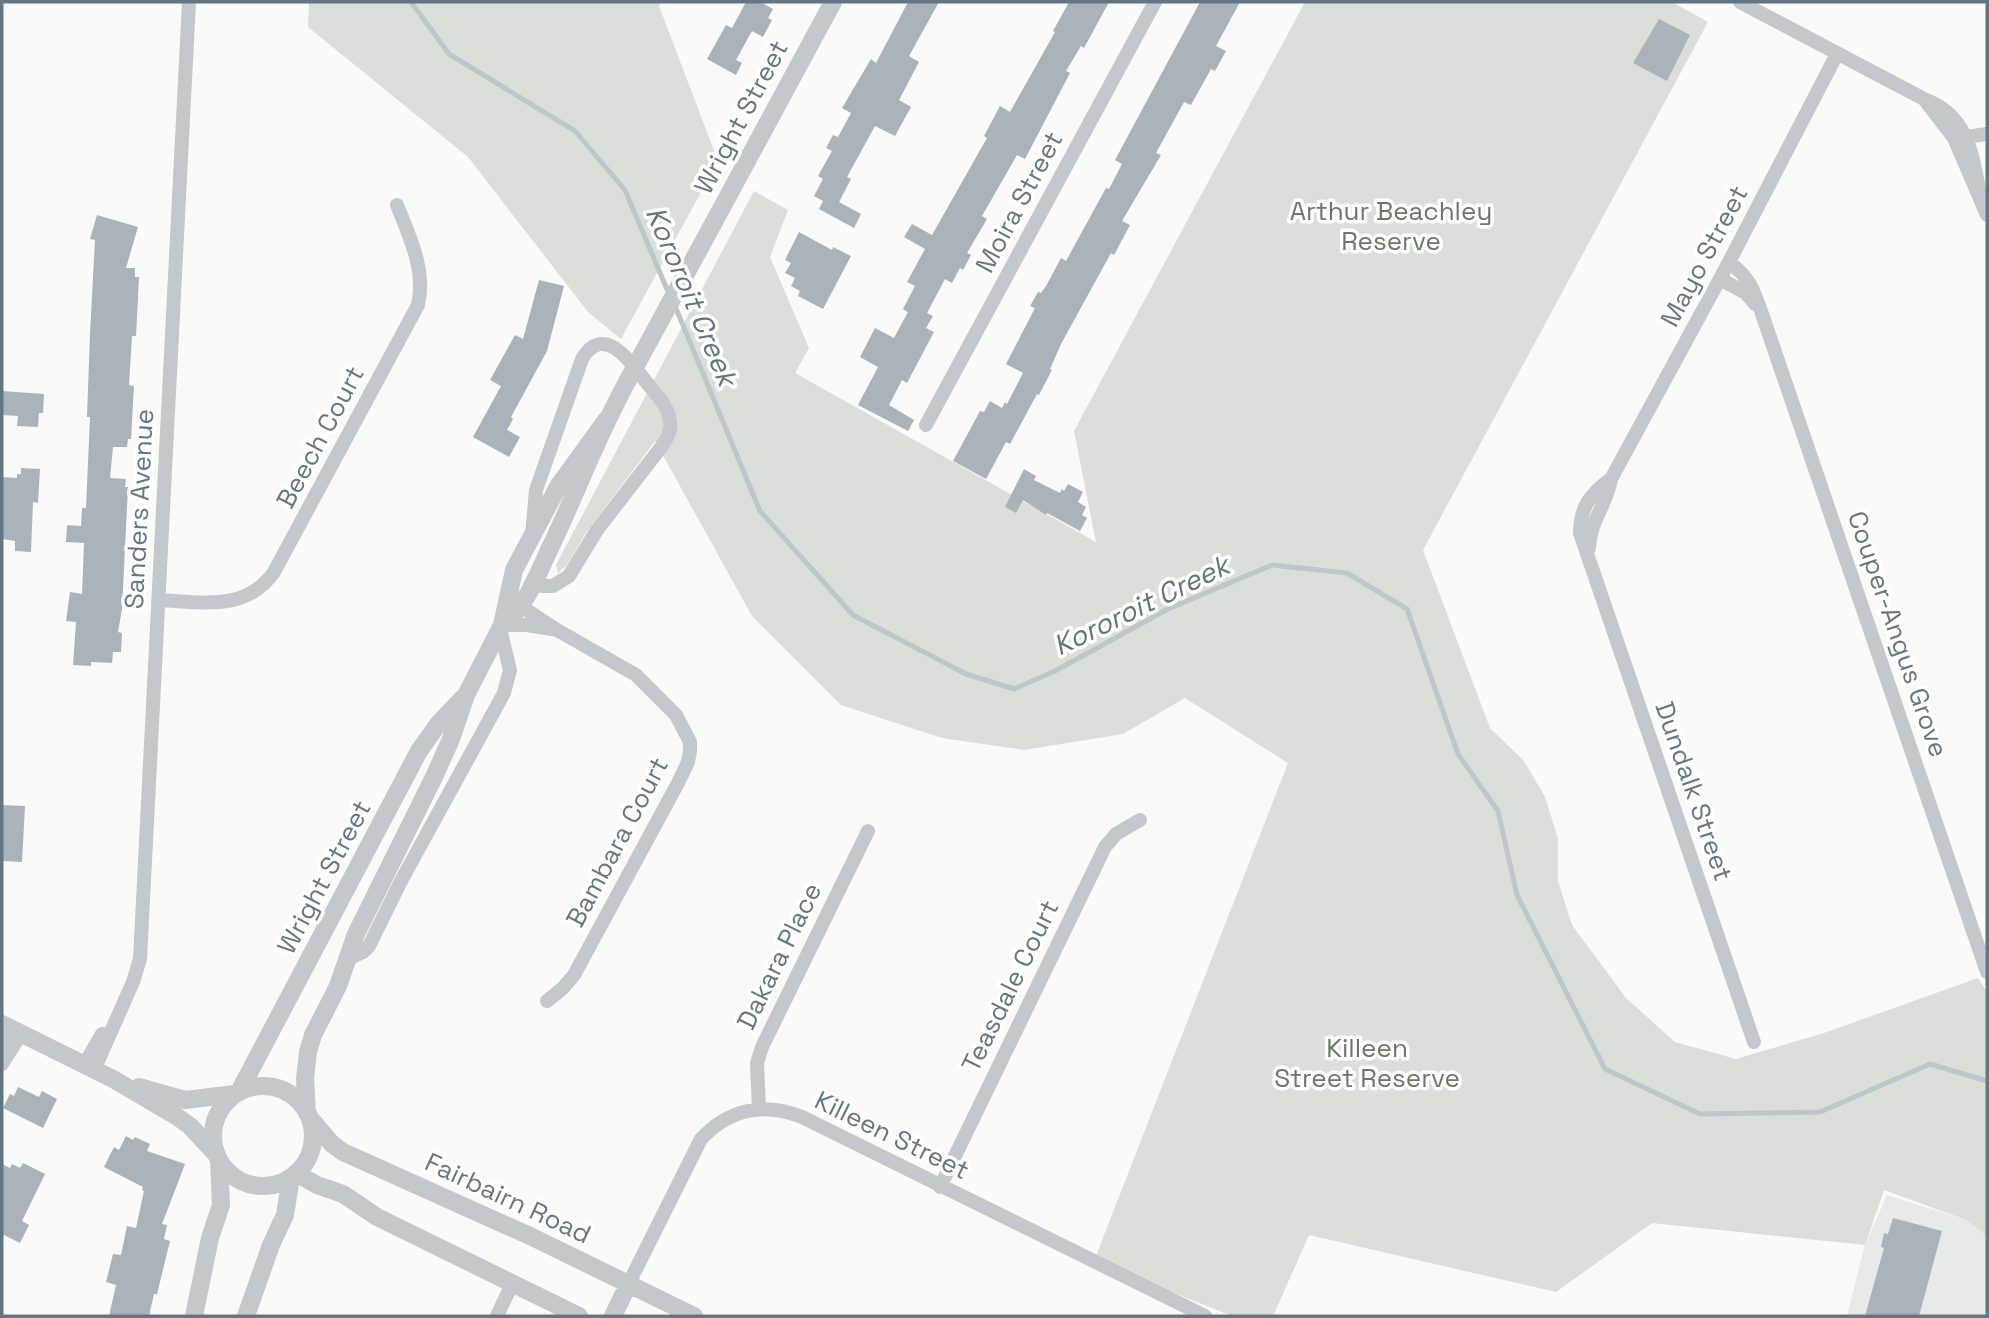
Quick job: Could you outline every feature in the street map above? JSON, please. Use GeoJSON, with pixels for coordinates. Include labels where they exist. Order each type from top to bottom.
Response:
{"type":"FeatureCollection","features":[{"type":"Feature","properties":{"kind":"street","name":"Sanders Avenue"},"geometry":{"type":"LineString","coordinates":[[89,1067],[106,1046],[140,959],[189,2]]}},
{"type":"Feature","properties":{"kind":"street","name":"Wright Street"},"geometry":{"type":"LineString","coordinates":[[308,1115],[305,1079],[308,1052],[338,986],[361,924],[440,764],[466,695],[515,602],[535,580],[607,419],[833,2]]}},
{"type":"Feature","properties":{"kind":"street","name":"Moira Street"},"geometry":{"type":"LineString","coordinates":[[926,425],[1155,2]]}},
{"type":"Feature","properties":{"kind":"street"},"geometry":{"type":"LineString","coordinates":[[1740,2],[1924,99],[1973,154],[1980,194],[1987,215]]}},
{"type":"Feature","properties":{"kind":"street","name":"Mayo Street"},"geometry":{"type":"LineString","coordinates":[[1588,556],[1589,533],[1609,494],[1611,479],[1729,262],[1836,54]]}},
{"type":"Feature","properties":{"kind":"street"},"geometry":{"type":"LineString","coordinates":[[1960,137],[1987,134]]}},
{"type":"Feature","properties":{"kind":"street","name":"Beech Court"},"geometry":{"type":"LineString","coordinates":[[159,600],[232,601],[259,590],[274,572],[418,305],[418,265],[397,205]]}},
{"type":"Feature","properties":{"kind":"street","name":"Couper-Angus Grove"},"geometry":{"type":"LineString","coordinates":[[1729,262],[1743,272],[1751,283],[1987,972]]}},
{"type":"Feature","properties":{"kind":"street","name":"Couper-Angus Grove"},"geometry":{"type":"LineString","coordinates":[[1720,279],[1746,293],[1761,311]]}},
{"type":"Feature","properties":{"kind":"street","name":"Wright Street"},"geometry":{"type":"LineString","coordinates":[[532,536],[536,490],[580,364],[586,352],[594,347],[615,347],[625,354],[664,405],[669,415],[670,429],[662,446],[593,535],[569,576],[553,586],[541,585],[535,580]]}},
{"type":"Feature","properties":{"kind":"street","name":"Wright Street"},"geometry":{"type":"LineString","coordinates":[[515,602],[514,570],[559,485],[607,419]]}},
{"type":"Feature","properties":{"kind":"street"},"geometry":{"type":"LineString","coordinates":[[532,536],[535,580]]}},
{"type":"Feature","properties":{"kind":"street","name":"Dundalk Street"},"geometry":{"type":"LineString","coordinates":[[1588,556],[1754,1042]]}},
{"type":"Feature","properties":{"kind":"street","name":"Bambara Court"},"geometry":{"type":"LineString","coordinates":[[515,602],[557,631],[636,675],[676,715],[690,742],[688,762],[678,783],[574,975],[547,1001]]}},
{"type":"Feature","properties":{"kind":"street","name":"Bambara Court"},"geometry":{"type":"LineString","coordinates":[[501,627],[527,625],[557,631]]}},
{"type":"Feature","properties":{"kind":"street","name":"Wright Street"},"geometry":{"type":"LineString","coordinates":[[348,958],[363,952],[369,946],[401,881],[504,693],[510,670],[501,627]]}},
{"type":"Feature","properties":{"kind":"street","name":"Wright Street"},"geometry":{"type":"LineString","coordinates":[[237,1093],[419,751],[439,723],[466,695]]}},
{"type":"Feature","properties":{"kind":"street","name":"Teasdale Court"},"geometry":{"type":"LineString","coordinates":[[940,1187],[1105,847],[1116,834],[1140,820]]}},
{"type":"Feature","properties":{"kind":"street","name":"Dakara Place"},"geometry":{"type":"LineString","coordinates":[[759,1109],[757,1074],[762,1047],[868,831]]}},
{"type":"Feature","properties":{"kind":"street"},"geometry":{"type":"LineString","coordinates":[[2,1065],[8,1032],[89,1067],[190,1126],[233,1175],[251,1184],[272,1185],[293,1175],[308,1157],[312,1130],[308,1115],[299,1101],[281,1089],[259,1086],[237,1093],[185,1100],[113,1079]]}},
{"type":"Feature","properties":{"kind":"street"},"geometry":{"type":"LineString","coordinates":[[194,1316],[210,1238],[221,1205],[218,1157],[213,1138],[215,1121],[223,1106],[237,1093]]}},
{"type":"Feature","properties":{"kind":"street","name":"Killeen Street"},"geometry":{"type":"LineString","coordinates":[[629,1283],[702,1139],[717,1124],[748,1110],[780,1110],[802,1117],[1178,1310],[1205,1316]]}},
{"type":"Feature","properties":{"kind":"street","name":"Fairbairn Road"},"geometry":{"type":"LineString","coordinates":[[308,1115],[343,1152],[530,1236],[694,1316]]}},
{"type":"Feature","properties":{"kind":"street"},"geometry":{"type":"LineString","coordinates":[[293,1175],[343,1194],[377,1217],[579,1316]]}},
{"type":"Feature","properties":{"kind":"street"},"geometry":{"type":"LineString","coordinates":[[246,1316],[271,1245],[285,1215],[293,1175]]}},
{"type":"Feature","properties":{"kind":"street"},"geometry":{"type":"LineString","coordinates":[[497,1316],[513,1283]]}},
{"type":"Feature","properties":{"kind":"street"},"geometry":{"type":"LineString","coordinates":[[613,1316],[629,1283]]}},
{"type":"Feature","properties":{"kind":"shaded area"},"geometry":{"type":"Polygon","coordinates":[[[1887,1195],[1966,1220],[1987,1236],[1987,1316],[1847,1316],[1865,1245],[1887,1195]]]}},
{"type":"Feature","properties":{"kind":"green space"},"geometry":{"type":"Polygon","coordinates":[[[309,2],[661,2],[659,6],[718,161],[621,339],[588,312],[468,157],[308,27],[309,2]]]}},
{"type":"Feature","properties":{"kind":"green space"},"geometry":{"type":"Polygon","coordinates":[[[1305,2],[1672,2],[1708,22],[1423,550],[1490,728],[1524,761],[1545,797],[1558,839],[1558,881],[1572,925],[1626,998],[1675,1042],[1736,1059],[1824,1033],[1978,978],[1987,992],[1987,1236],[1966,1220],[1884,1190],[1865,1245],[1652,1223],[1556,1292],[1309,1235],[1273,1316],[1232,1316],[1094,1261],[1288,763],[1185,698],[1123,734],[1024,750],[942,738],[841,705],[752,616],[655,441],[585,534],[567,565],[558,573],[556,565],[754,191],[788,210],[770,257],[809,348],[795,373],[1096,542],[1074,431],[1305,2]]]}},
{"type":"Feature","properties":{"kind":"building"},"geometry":{"type":"Polygon","coordinates":[[[746,2],[760,2],[773,9],[768,18],[772,20],[763,37],[752,31],[736,60],[742,63],[736,75],[707,59],[726,25],[732,28],[746,2]]]}},
{"type":"Feature","properties":{"kind":"building"},"geometry":{"type":"Polygon","coordinates":[[[908,2],[939,2],[909,56],[919,62],[899,100],[911,107],[895,136],[875,126],[847,177],[851,179],[839,202],[861,214],[854,228],[819,209],[823,201],[814,196],[823,179],[818,176],[832,151],[826,148],[833,135],[838,137],[851,113],[842,108],[871,59],[876,63],[908,2]]]}},
{"type":"Feature","properties":{"kind":"building"},"geometry":{"type":"Polygon","coordinates":[[[1069,2],[1109,2],[1084,48],[1081,46],[1066,71],[1070,73],[1025,159],[1017,155],[982,216],[987,219],[967,253],[971,255],[963,270],[960,268],[952,283],[945,279],[927,313],[933,316],[926,328],[934,332],[907,383],[902,380],[889,405],[914,420],[908,431],[858,405],[878,367],[860,357],[875,328],[894,338],[908,312],[903,309],[915,286],[907,282],[925,249],[904,237],[912,224],[932,235],[987,138],[984,136],[1000,106],[1010,112],[1069,2]]]}},
{"type":"Feature","properties":{"kind":"building"},"geometry":{"type":"Polygon","coordinates":[[[1200,2],[1240,2],[1216,46],[1226,51],[1215,71],[1211,69],[1191,105],[1184,102],[1156,153],[1161,155],[1122,221],[1130,225],[1114,255],[1111,253],[1061,344],[1039,395],[1037,394],[1010,444],[1006,442],[986,479],[953,461],[980,411],[984,412],[990,401],[1002,408],[1005,402],[1007,404],[1023,373],[1006,364],[1035,308],[1030,306],[1038,292],[1041,293],[1046,286],[1061,258],[1066,261],[1106,188],[1109,189],[1122,164],[1115,160],[1200,2]]]}},
{"type":"Feature","properties":{"kind":"building"},"geometry":{"type":"Polygon","coordinates":[[[1659,19],[1690,35],[1667,81],[1633,63],[1659,19]]]}},
{"type":"Feature","properties":{"kind":"building"},"geometry":{"type":"Polygon","coordinates":[[[97,215],[138,227],[126,268],[135,268],[135,277],[139,277],[136,336],[132,336],[129,385],[134,386],[131,439],[128,439],[127,447],[113,447],[110,478],[126,479],[125,487],[128,487],[122,609],[118,632],[122,633],[121,652],[113,652],[112,663],[91,662],[91,666],[73,665],[76,622],[66,621],[70,592],[82,594],[84,543],[66,542],[67,525],[81,526],[82,508],[86,508],[95,240],[90,239],[97,215]]]}},
{"type":"Feature","properties":{"kind":"building"},"geometry":{"type":"Polygon","coordinates":[[[799,232],[832,250],[833,247],[851,256],[823,309],[798,296],[800,291],[791,286],[795,278],[785,273],[791,263],[785,260],[799,232]]]}},
{"type":"Feature","properties":{"kind":"building"},"geometry":{"type":"Polygon","coordinates":[[[539,280],[564,286],[547,351],[511,417],[513,419],[507,430],[520,437],[509,457],[473,437],[501,386],[490,380],[515,335],[523,339],[539,280]]]}},
{"type":"Feature","properties":{"kind":"building"},"geometry":{"type":"Polygon","coordinates":[[[2,391],[44,394],[43,413],[39,413],[38,427],[17,426],[18,416],[2,415],[2,391]]]}},
{"type":"Feature","properties":{"kind":"building"},"geometry":{"type":"Polygon","coordinates":[[[21,468],[40,469],[38,503],[33,502],[31,552],[15,551],[15,541],[2,539],[2,477],[17,478],[17,474],[21,474],[21,468]]]}},
{"type":"Feature","properties":{"kind":"building"},"geometry":{"type":"Polygon","coordinates":[[[1024,469],[1036,476],[1034,480],[1060,493],[1068,484],[1083,492],[1078,502],[1086,507],[1082,515],[1087,518],[1080,531],[1047,513],[1046,515],[1023,500],[1016,513],[1005,507],[1024,469]]]}},
{"type":"Feature","properties":{"kind":"building"},"geometry":{"type":"Polygon","coordinates":[[[2,805],[25,806],[22,862],[2,861],[2,805]]]}},
{"type":"Feature","properties":{"kind":"building"},"geometry":{"type":"Polygon","coordinates":[[[18,1087],[39,1097],[42,1091],[57,1099],[43,1128],[3,1108],[10,1094],[14,1096],[18,1087]]]}},
{"type":"Feature","properties":{"kind":"building"},"geometry":{"type":"Polygon","coordinates":[[[126,1136],[150,1144],[147,1151],[185,1164],[162,1224],[167,1225],[164,1239],[170,1241],[149,1316],[109,1316],[116,1285],[106,1282],[113,1254],[121,1255],[127,1226],[136,1228],[144,1191],[143,1187],[104,1167],[114,1147],[119,1150],[126,1136]]]}},
{"type":"Feature","properties":{"kind":"building"},"geometry":{"type":"Polygon","coordinates":[[[23,1163],[45,1174],[22,1221],[29,1225],[20,1243],[2,1234],[2,1164],[10,1168],[12,1164],[20,1168],[23,1163]]]}},
{"type":"Feature","properties":{"kind":"building"},"geometry":{"type":"Polygon","coordinates":[[[1893,1218],[1942,1231],[1919,1316],[1865,1316],[1884,1248],[1881,1247],[1884,1233],[1888,1234],[1893,1218]]]}},
{"type":"Feature","properties":{"kind":"waterway","name":"Kororoit Creek"},"geometry":{"type":"LineString","coordinates":[[411,2],[449,54],[575,131],[625,190],[669,294]]}},
{"type":"Feature","properties":{"kind":"waterway","name":"Kororoit Creek"},"geometry":{"type":"LineString","coordinates":[[675,306],[760,511],[853,615],[966,674],[1014,689],[1057,670],[1168,609],[1272,565],[1347,573],[1407,609],[1458,754],[1498,811],[1517,895],[1605,1069],[1700,1114],[1820,1112],[1930,1064],[1987,1081]]}},
{"type":"Feature","properties":{"kind":"park label","name":"Arthur Beachley Reserve"},"geometry":{"type":"Point","coordinates":[1391,226]}},
{"type":"Feature","properties":{"kind":"park label","name":"Killeen Street Reserve"},"geometry":{"type":"Point","coordinates":[1367,1063]}}]}
